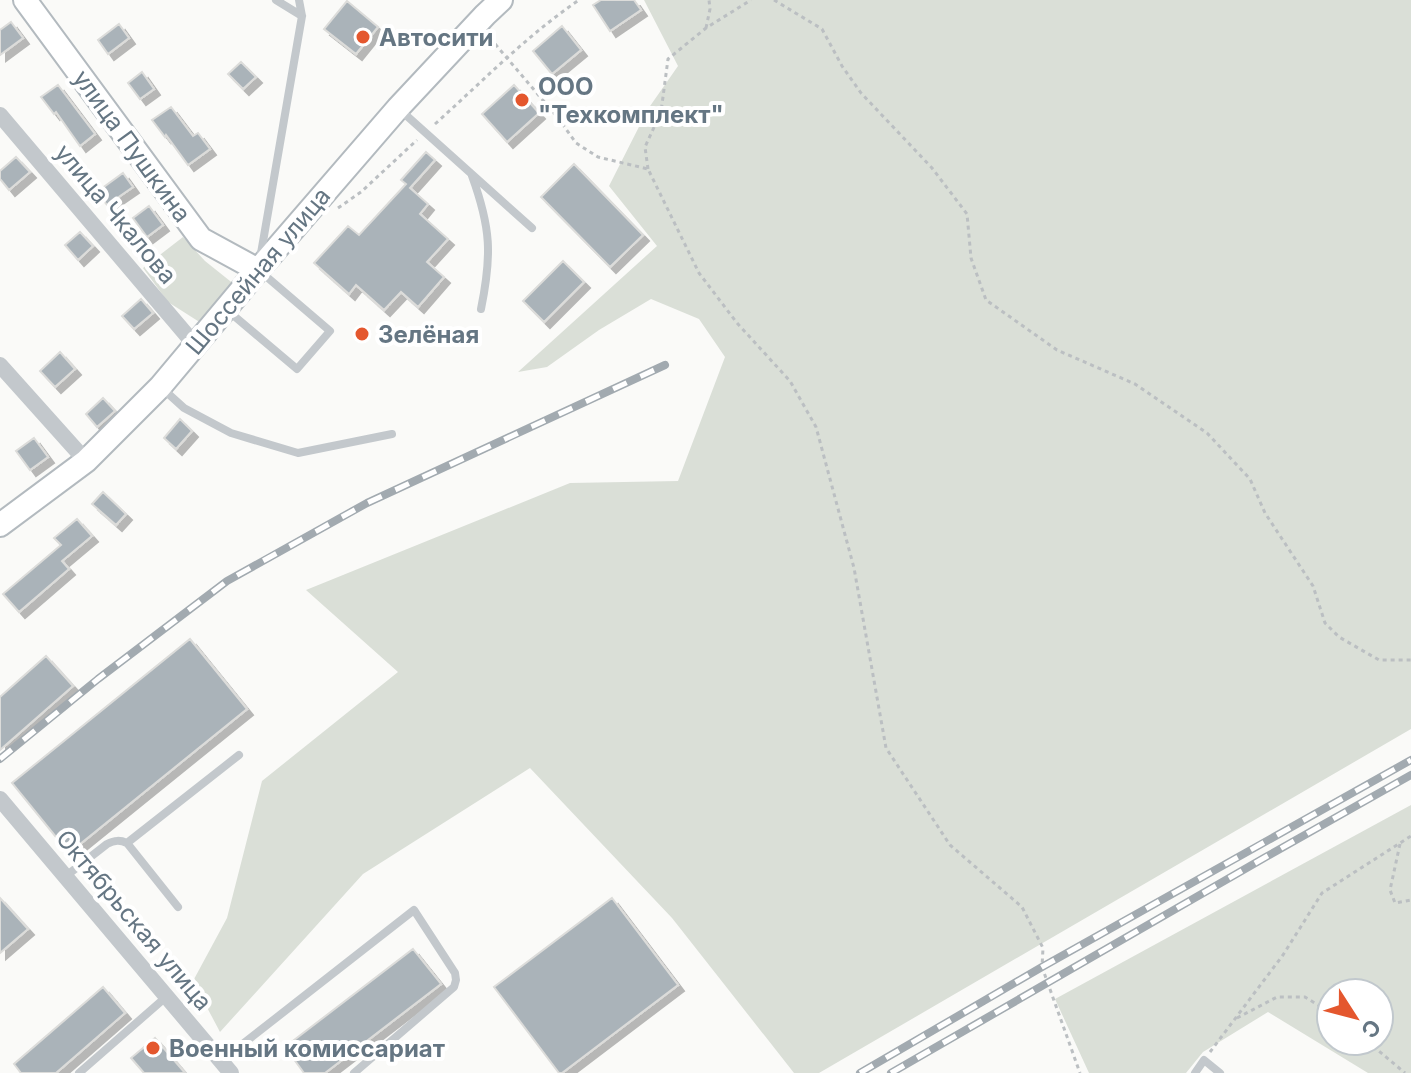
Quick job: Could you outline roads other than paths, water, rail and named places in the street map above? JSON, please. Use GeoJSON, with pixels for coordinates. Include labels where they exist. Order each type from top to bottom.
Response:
{"type":"FeatureCollection","features":[{"type":"Feature","properties":{"kind":"main road","name":"улица Пушкина"},"geometry":{"type":"LineString","coordinates":[[25,0],[201,239],[258,270]]}},
{"type":"Feature","properties":{"kind":"main road","name":"Шоссейная улица"},"geometry":{"type":"LineString","coordinates":[[0,525],[86,461],[160,387],[398,108],[501,0]]}},
{"type":"Feature","properties":{"kind":"street","name":"улица Чкалова"},"geometry":{"type":"LineString","coordinates":[[0,115],[195,345]]}},
{"type":"Feature","properties":{"kind":"street"},"geometry":{"type":"LineString","coordinates":[[0,365],[86,461]]}},
{"type":"Feature","properties":{"kind":"street","name":"Октябрьская улица"},"geometry":{"type":"LineString","coordinates":[[0,799],[226,1067]]}},
{"type":"Feature","properties":{"kind":"lane"},"geometry":{"type":"LineString","coordinates":[[276,0],[302,16]]}},
{"type":"Feature","properties":{"kind":"lane"},"geometry":{"type":"LineString","coordinates":[[226,309],[297,369],[330,331],[258,270],[302,16],[299,0]]}},
{"type":"Feature","properties":{"kind":"lane"},"geometry":{"type":"LineString","coordinates":[[398,108],[532,228]]}},
{"type":"Feature","properties":{"kind":"lane"},"geometry":{"type":"LineString","coordinates":[[472,175],[484,207],[489,241],[488,275],[481,309]]}},
{"type":"Feature","properties":{"kind":"lane"},"geometry":{"type":"LineString","coordinates":[[160,387],[184,408],[231,433],[298,453],[392,434]]}},
{"type":"Feature","properties":{"kind":"lane"},"geometry":{"type":"LineString","coordinates":[[127,843],[239,755]]}},
{"type":"Feature","properties":{"kind":"lane"},"geometry":{"type":"LineString","coordinates":[[66,876],[112,841],[121,841],[127,843],[178,907]]}},
{"type":"Feature","properties":{"kind":"lane"},"geometry":{"type":"LineString","coordinates":[[226,1067],[414,910],[455,973],[454,987],[354,1073]]}},
{"type":"Feature","properties":{"kind":"lane"},"geometry":{"type":"LineString","coordinates":[[79,1073],[167,996]]}},
{"type":"Feature","properties":{"kind":"lane"},"geometry":{"type":"LineString","coordinates":[[1195,1073],[1204,1060],[1220,1073]]}},
{"type":"Feature","properties":{"kind":"railway"},"geometry":{"type":"LineString","coordinates":[[0,759],[98,679],[227,581],[367,503],[665,365]]}},
{"type":"Feature","properties":{"kind":"railway"},"geometry":{"type":"LineString","coordinates":[[860,1073],[1411,760]]}},
{"type":"Feature","properties":{"kind":"railway"},"geometry":{"type":"LineString","coordinates":[[891,1073],[1411,775]]}},
{"type":"Feature","properties":{"kind":"place","name":"Автосити"},"geometry":{"type":"Point","coordinates":[363,37]}},
{"type":"Feature","properties":{"kind":"place","name":"ООО \"Техкомплект\""},"geometry":{"type":"Point","coordinates":[522,100]}},
{"type":"Feature","properties":{"kind":"place","name":"Зелёная"},"geometry":{"type":"Point","coordinates":[362,334]}},
{"type":"Feature","properties":{"kind":"place","name":"Военный комиссариат"},"geometry":{"type":"Point","coordinates":[153,1048]}}]}
